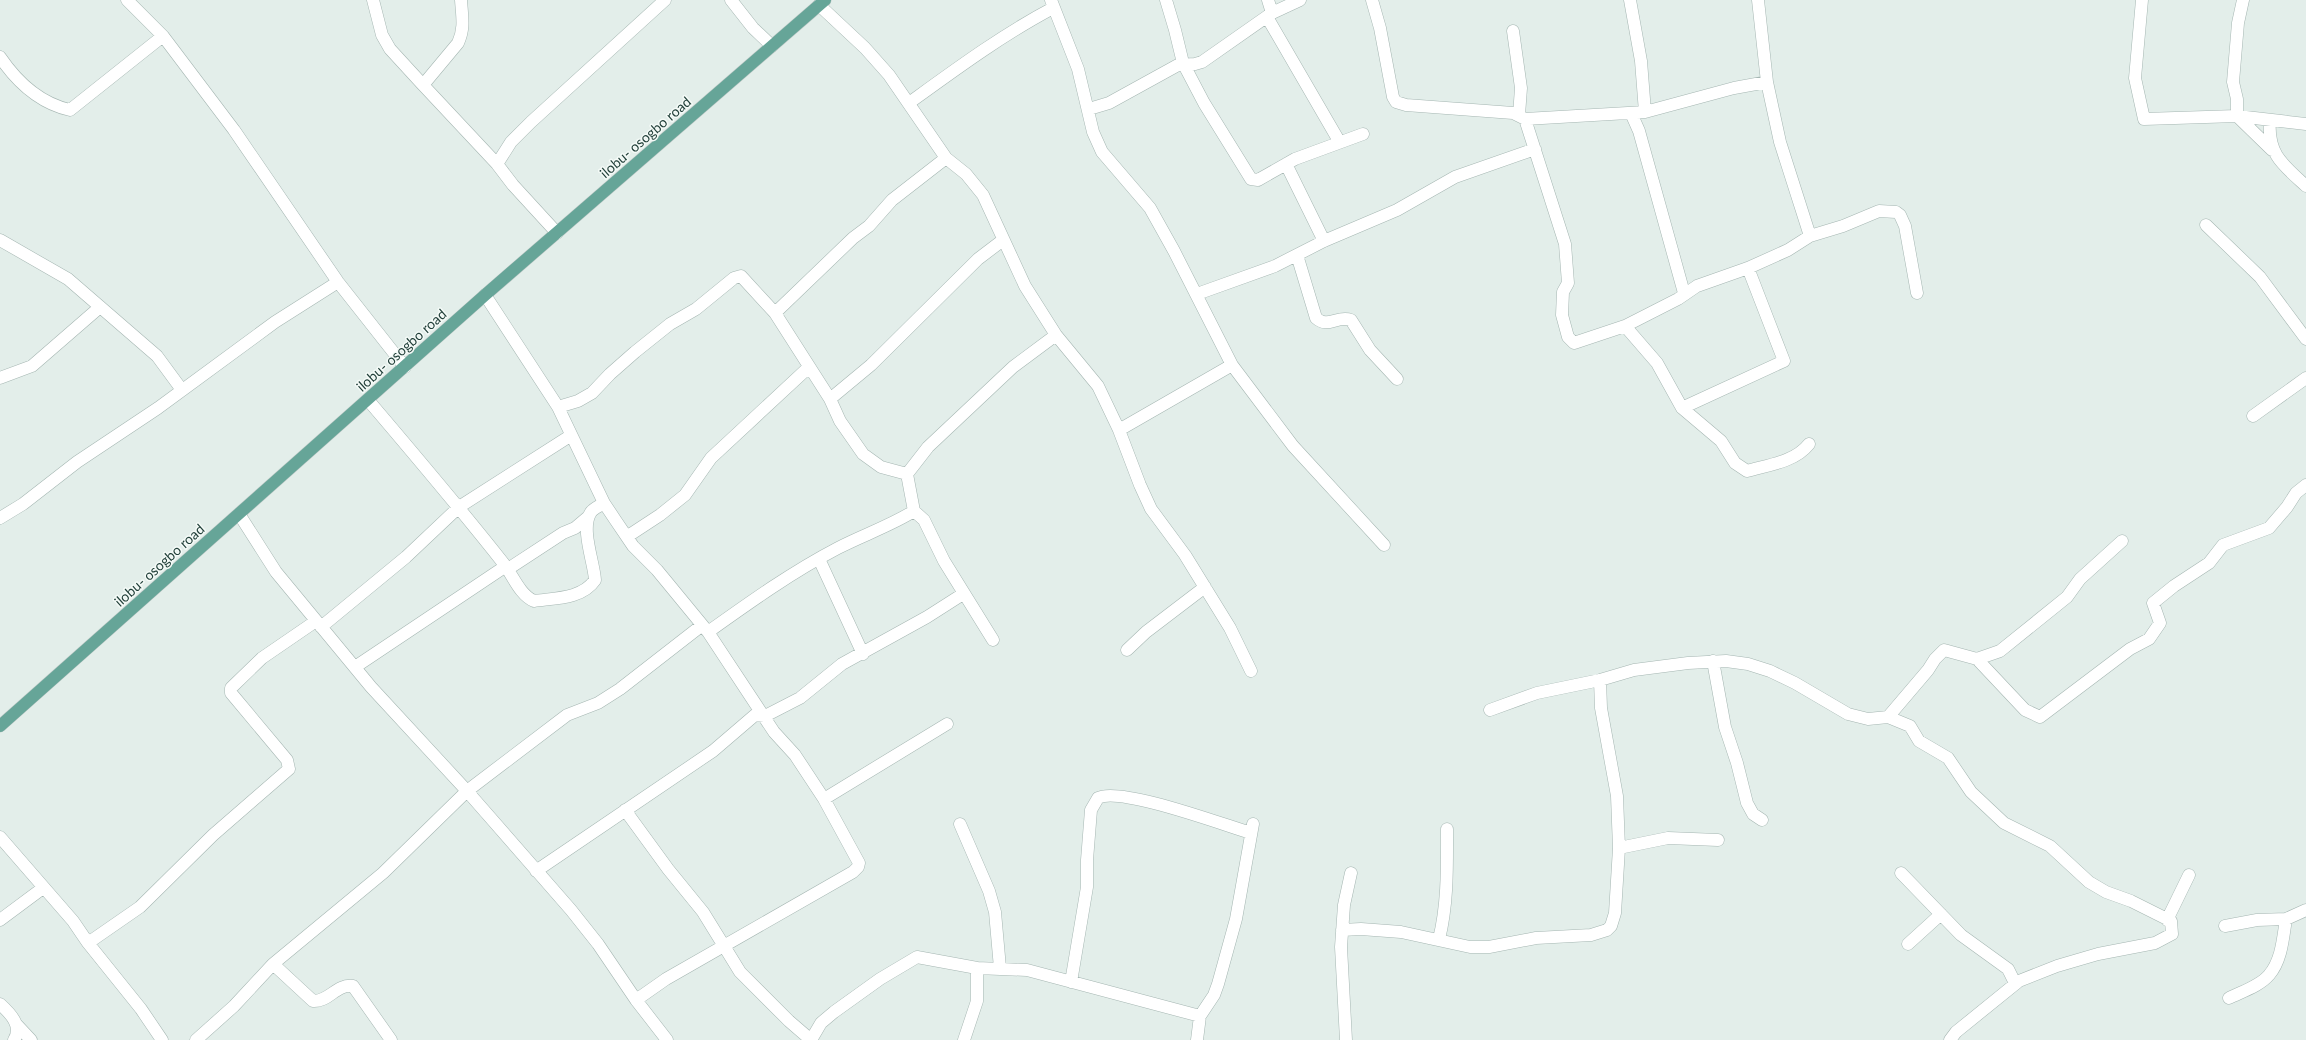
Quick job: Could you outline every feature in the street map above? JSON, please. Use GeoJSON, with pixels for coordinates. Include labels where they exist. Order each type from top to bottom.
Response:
{"type":"FeatureCollection","features":[{"type":"Feature","properties":{"kind":"main road","name":"ilobu- osogbo road"},"geometry":{"type":"LineString","coordinates":[[0,726],[485,295],[822,3]]}},
{"type":"Feature","properties":{"kind":"street"},"geometry":{"type":"LineString","coordinates":[[127,0],[164,36],[234,130],[338,282],[405,367]]}},
{"type":"Feature","properties":{"kind":"street"},"geometry":{"type":"LineString","coordinates":[[372,0],[382,35],[390,49],[497,164],[513,186],[557,232]]}},
{"type":"Feature","properties":{"kind":"street"},"geometry":{"type":"LineString","coordinates":[[423,85],[458,43],[462,35],[464,25],[461,0]]}},
{"type":"Feature","properties":{"kind":"street"},"geometry":{"type":"LineString","coordinates":[[497,164],[507,147],[531,122],[612,50],[651,5],[666,0]]}},
{"type":"Feature","properties":{"kind":"street"},"geometry":{"type":"LineString","coordinates":[[731,0],[752,28],[772,46]]}},
{"type":"Feature","properties":{"kind":"street"},"geometry":{"type":"LineString","coordinates":[[1166,0],[1183,63],[1201,98],[1251,179],[1258,180],[1286,164],[1339,142],[1363,134]]}},
{"type":"Feature","properties":{"kind":"street"},"geometry":{"type":"LineString","coordinates":[[1268,0],[1270,15],[1339,142]]}},
{"type":"Feature","properties":{"kind":"street"},"geometry":{"type":"LineString","coordinates":[[1089,109],[1109,103],[1183,63],[1195,64],[1212,57],[1270,15],[1300,0]]}},
{"type":"Feature","properties":{"kind":"street"},"geometry":{"type":"LineString","coordinates":[[1372,0],[1380,28],[1393,96],[1396,102],[1406,105],[1522,117],[1631,113],[1646,112],[1734,88],[1767,82]]}},
{"type":"Feature","properties":{"kind":"street"},"geometry":{"type":"LineString","coordinates":[[1630,0],[1641,61],[1646,112]]}},
{"type":"Feature","properties":{"kind":"street"},"geometry":{"type":"LineString","coordinates":[[1758,0],[1767,82],[1780,142],[1810,236]]}},
{"type":"Feature","properties":{"kind":"street"},"geometry":{"type":"LineString","coordinates":[[2142,0],[2136,78],[2144,119],[2237,116],[2306,124]]}},
{"type":"Feature","properties":{"kind":"street"},"geometry":{"type":"LineString","coordinates":[[2243,0],[2238,24],[2233,82],[2237,98],[2237,116],[2272,150],[2281,164],[2306,186]]}},
{"type":"Feature","properties":{"kind":"street"},"geometry":{"type":"LineString","coordinates":[[822,3],[889,75],[946,158],[966,174],[983,195],[1025,286],[1056,335],[1098,386],[1119,430],[1140,486],[1151,509],[1185,556],[1205,587],[1230,628],[1251,671]]}},
{"type":"Feature","properties":{"kind":"street"},"geometry":{"type":"LineString","coordinates":[[909,103],[982,50],[1052,4],[1078,69],[1089,109],[1093,132],[1102,152],[1150,208],[1197,294],[1232,365],[1293,446],[1384,545]]}},
{"type":"Feature","properties":{"kind":"street"},"geometry":{"type":"LineString","coordinates":[[1513,31],[1521,88],[1522,117],[1535,149],[1565,244],[1568,283],[1563,292],[1562,315],[1568,337],[1574,343],[1625,326],[1678,299],[1684,293],[1697,286],[1748,268],[1788,250],[1810,236],[1843,226],[1879,211],[1896,212],[1900,216],[1904,226],[1918,293]]}},
{"type":"Feature","properties":{"kind":"street"},"geometry":{"type":"LineString","coordinates":[[0,57],[24,86],[40,99],[58,108],[70,110],[164,36]]}},
{"type":"Feature","properties":{"kind":"street"},"geometry":{"type":"LineString","coordinates":[[1631,113],[1639,131],[1684,293]]}},
{"type":"Feature","properties":{"kind":"street"},"geometry":{"type":"LineString","coordinates":[[2270,120],[2269,135],[2272,150]]}},
{"type":"Feature","properties":{"kind":"street"},"geometry":{"type":"LineString","coordinates":[[1197,294],[1275,266],[1324,241],[1397,210],[1455,177],[1535,149]]}},
{"type":"Feature","properties":{"kind":"street"},"geometry":{"type":"LineString","coordinates":[[775,313],[853,238],[868,226],[892,200],[946,158]]}},
{"type":"Feature","properties":{"kind":"street"},"geometry":{"type":"LineString","coordinates":[[1286,164],[1324,241]]}},
{"type":"Feature","properties":{"kind":"street"},"geometry":{"type":"LineString","coordinates":[[2206,225],[2260,277],[2306,339]]}},
{"type":"Feature","properties":{"kind":"street"},"geometry":{"type":"LineString","coordinates":[[0,240],[68,279],[157,356],[182,390]]}},
{"type":"Feature","properties":{"kind":"street"},"geometry":{"type":"LineString","coordinates":[[830,399],[871,365],[978,259],[1003,240]]}},
{"type":"Feature","properties":{"kind":"street"},"geometry":{"type":"LineString","coordinates":[[1297,255],[1316,318],[1322,323],[1328,324],[1339,318],[1351,320],[1370,350],[1397,379]]}},
{"type":"Feature","properties":{"kind":"street"},"geometry":{"type":"LineString","coordinates":[[1682,408],[1784,361],[1748,268]]}},
{"type":"Feature","properties":{"kind":"street"},"geometry":{"type":"LineString","coordinates":[[558,407],[578,401],[592,393],[610,374],[670,324],[696,309],[734,278],[744,278],[775,313],[830,399],[840,421],[863,454],[881,467],[907,474]]}},
{"type":"Feature","properties":{"kind":"street"},"geometry":{"type":"LineString","coordinates":[[0,518],[182,390],[275,322],[338,282]]}},
{"type":"Feature","properties":{"kind":"street"},"geometry":{"type":"LineString","coordinates":[[485,295],[558,407],[570,436],[589,468],[604,503],[628,536],[633,546],[657,570],[705,629],[824,799],[858,861],[858,867],[666,980],[636,1000]]}},
{"type":"Feature","properties":{"kind":"street"},"geometry":{"type":"LineString","coordinates":[[0,378],[32,366],[100,307]]}},
{"type":"Feature","properties":{"kind":"street"},"geometry":{"type":"LineString","coordinates":[[1625,326],[1657,363],[1682,408],[1721,441],[1735,463],[1748,471],[1782,461],[1803,452],[1809,444]]}},
{"type":"Feature","properties":{"kind":"street"},"geometry":{"type":"LineString","coordinates":[[993,640],[963,594],[924,520],[914,511],[907,474],[928,447],[1008,372],[1056,335]]}},
{"type":"Feature","properties":{"kind":"street"},"geometry":{"type":"LineString","coordinates":[[1119,430],[1232,365]]}},
{"type":"Feature","properties":{"kind":"street"},"geometry":{"type":"LineString","coordinates":[[628,536],[660,515],[685,495],[711,458],[809,367]]}},
{"type":"Feature","properties":{"kind":"street"},"geometry":{"type":"LineString","coordinates":[[2253,416],[2306,378]]}},
{"type":"Feature","properties":{"kind":"street"},"geometry":{"type":"LineString","coordinates":[[368,400],[459,507],[507,568],[528,598],[534,601],[578,594],[588,590],[595,580],[587,535],[588,517]]}},
{"type":"Feature","properties":{"kind":"street"},"geometry":{"type":"LineString","coordinates":[[88,943],[140,908],[214,835],[289,769],[287,760],[231,693],[231,688],[262,658],[319,624],[406,557],[459,507],[570,436]]}},
{"type":"Feature","properties":{"kind":"street"},"geometry":{"type":"LineString","coordinates":[[1490,710],[1537,693],[1600,680],[1634,670],[1713,662],[1748,664],[1770,671],[1795,683],[1853,716],[1879,720],[1888,717],[1944,650],[1977,659],[2025,710],[2040,717],[2130,649],[2149,639],[2160,623],[2153,603],[2174,586],[2210,563],[2223,544],[2269,528],[2287,507],[2296,493],[2306,485]]}},
{"type":"Feature","properties":{"kind":"street"},"geometry":{"type":"LineString","coordinates":[[355,667],[507,568],[563,533],[575,528],[588,517],[592,511],[604,503]]}},
{"type":"Feature","properties":{"kind":"street"},"geometry":{"type":"LineString","coordinates":[[196,1040],[234,1006],[273,964],[383,873],[466,791],[567,714],[598,704],[705,629],[781,580],[914,511]]}},
{"type":"Feature","properties":{"kind":"street"},"geometry":{"type":"LineString","coordinates":[[239,514],[276,572],[355,667],[466,791],[598,944],[636,1000],[667,1040]]}},
{"type":"Feature","properties":{"kind":"street"},"geometry":{"type":"LineString","coordinates":[[1977,659],[2000,651],[2067,597],[2080,578],[2122,541]]}},
{"type":"Feature","properties":{"kind":"street"},"geometry":{"type":"LineString","coordinates":[[819,559],[863,654]]}},
{"type":"Feature","properties":{"kind":"street"},"geometry":{"type":"LineString","coordinates":[[1127,650],[1146,632],[1205,587]]}},
{"type":"Feature","properties":{"kind":"street"},"geometry":{"type":"LineString","coordinates":[[536,871],[712,751],[755,715],[765,716],[800,698],[842,664],[863,654],[928,617],[963,594]]}},
{"type":"Feature","properties":{"kind":"street"},"geometry":{"type":"LineString","coordinates":[[1713,662],[1725,727],[1737,763],[1747,803],[1753,814],[1762,820]]}},
{"type":"Feature","properties":{"kind":"street"},"geometry":{"type":"LineString","coordinates":[[1342,930],[1380,930],[1439,939],[1470,947],[1489,947],[1536,938],[1601,933],[1611,926],[1615,913],[1619,848],[1617,796],[1601,708],[1600,680]]}},
{"type":"Feature","properties":{"kind":"street"},"geometry":{"type":"LineString","coordinates":[[1888,717],[1910,726],[1919,741],[1948,758],[1971,792],[2004,823],[2050,846],[2089,882],[2106,892],[2137,904],[2171,921],[2172,934],[2161,941],[2091,956],[2057,966],[2015,983],[1956,1032],[1950,1040]]}},
{"type":"Feature","properties":{"kind":"street"},"geometry":{"type":"LineString","coordinates":[[824,799],[947,724]]}},
{"type":"Feature","properties":{"kind":"street"},"geometry":{"type":"LineString","coordinates":[[1070,982],[1087,887],[1086,860],[1091,810],[1098,798],[1112,795],[1149,802],[1252,828],[1236,919],[1214,995],[1200,1016],[1197,1040]]}},
{"type":"Feature","properties":{"kind":"street"},"geometry":{"type":"LineString","coordinates":[[625,810],[668,869],[703,912],[723,947],[740,972],[789,1021],[811,1040],[822,1023],[834,1012],[915,958],[977,968],[1027,970],[1200,1016]]}},
{"type":"Feature","properties":{"kind":"street"},"geometry":{"type":"LineString","coordinates":[[960,824],[989,891],[995,912],[1000,968]]}},
{"type":"Feature","properties":{"kind":"street"},"geometry":{"type":"LineString","coordinates":[[1439,939],[1443,924],[1446,891],[1447,829]]}},
{"type":"Feature","properties":{"kind":"street"},"geometry":{"type":"LineString","coordinates":[[0,837],[73,921],[88,943],[141,1009],[162,1040]]}},
{"type":"Feature","properties":{"kind":"street"},"geometry":{"type":"LineString","coordinates":[[1619,848],[1668,838],[1718,840]]}},
{"type":"Feature","properties":{"kind":"street"},"geometry":{"type":"LineString","coordinates":[[1346,1040],[1342,969],[1342,930],[1344,905],[1351,873]]}},
{"type":"Feature","properties":{"kind":"street"},"geometry":{"type":"LineString","coordinates":[[1901,873],[1961,935],[2008,969],[2015,983]]}},
{"type":"Feature","properties":{"kind":"street"},"geometry":{"type":"LineString","coordinates":[[2168,920],[2189,875]]}},
{"type":"Feature","properties":{"kind":"street"},"geometry":{"type":"LineString","coordinates":[[0,920],[43,888]]}},
{"type":"Feature","properties":{"kind":"street"},"geometry":{"type":"LineString","coordinates":[[2225,926],[2257,920],[2286,919],[2306,910]]}},
{"type":"Feature","properties":{"kind":"street"},"geometry":{"type":"LineString","coordinates":[[1908,944],[1941,914]]}},
{"type":"Feature","properties":{"kind":"street"},"geometry":{"type":"LineString","coordinates":[[2229,998],[2262,981],[2270,975],[2280,952],[2286,919]]}},
{"type":"Feature","properties":{"kind":"street"},"geometry":{"type":"LineString","coordinates":[[273,964],[313,1001],[326,998],[342,986],[352,986],[391,1040]]}},
{"type":"Feature","properties":{"kind":"street"},"geometry":{"type":"LineString","coordinates":[[964,1040],[977,1001],[977,968]]}},
{"type":"Feature","properties":{"kind":"street"},"geometry":{"type":"LineString","coordinates":[[0,1004],[31,1040]]}},
{"type":"Feature","properties":{"kind":"street"},"geometry":{"type":"LineString","coordinates":[[14,1040],[18,1032],[17,1025]]}}]}
